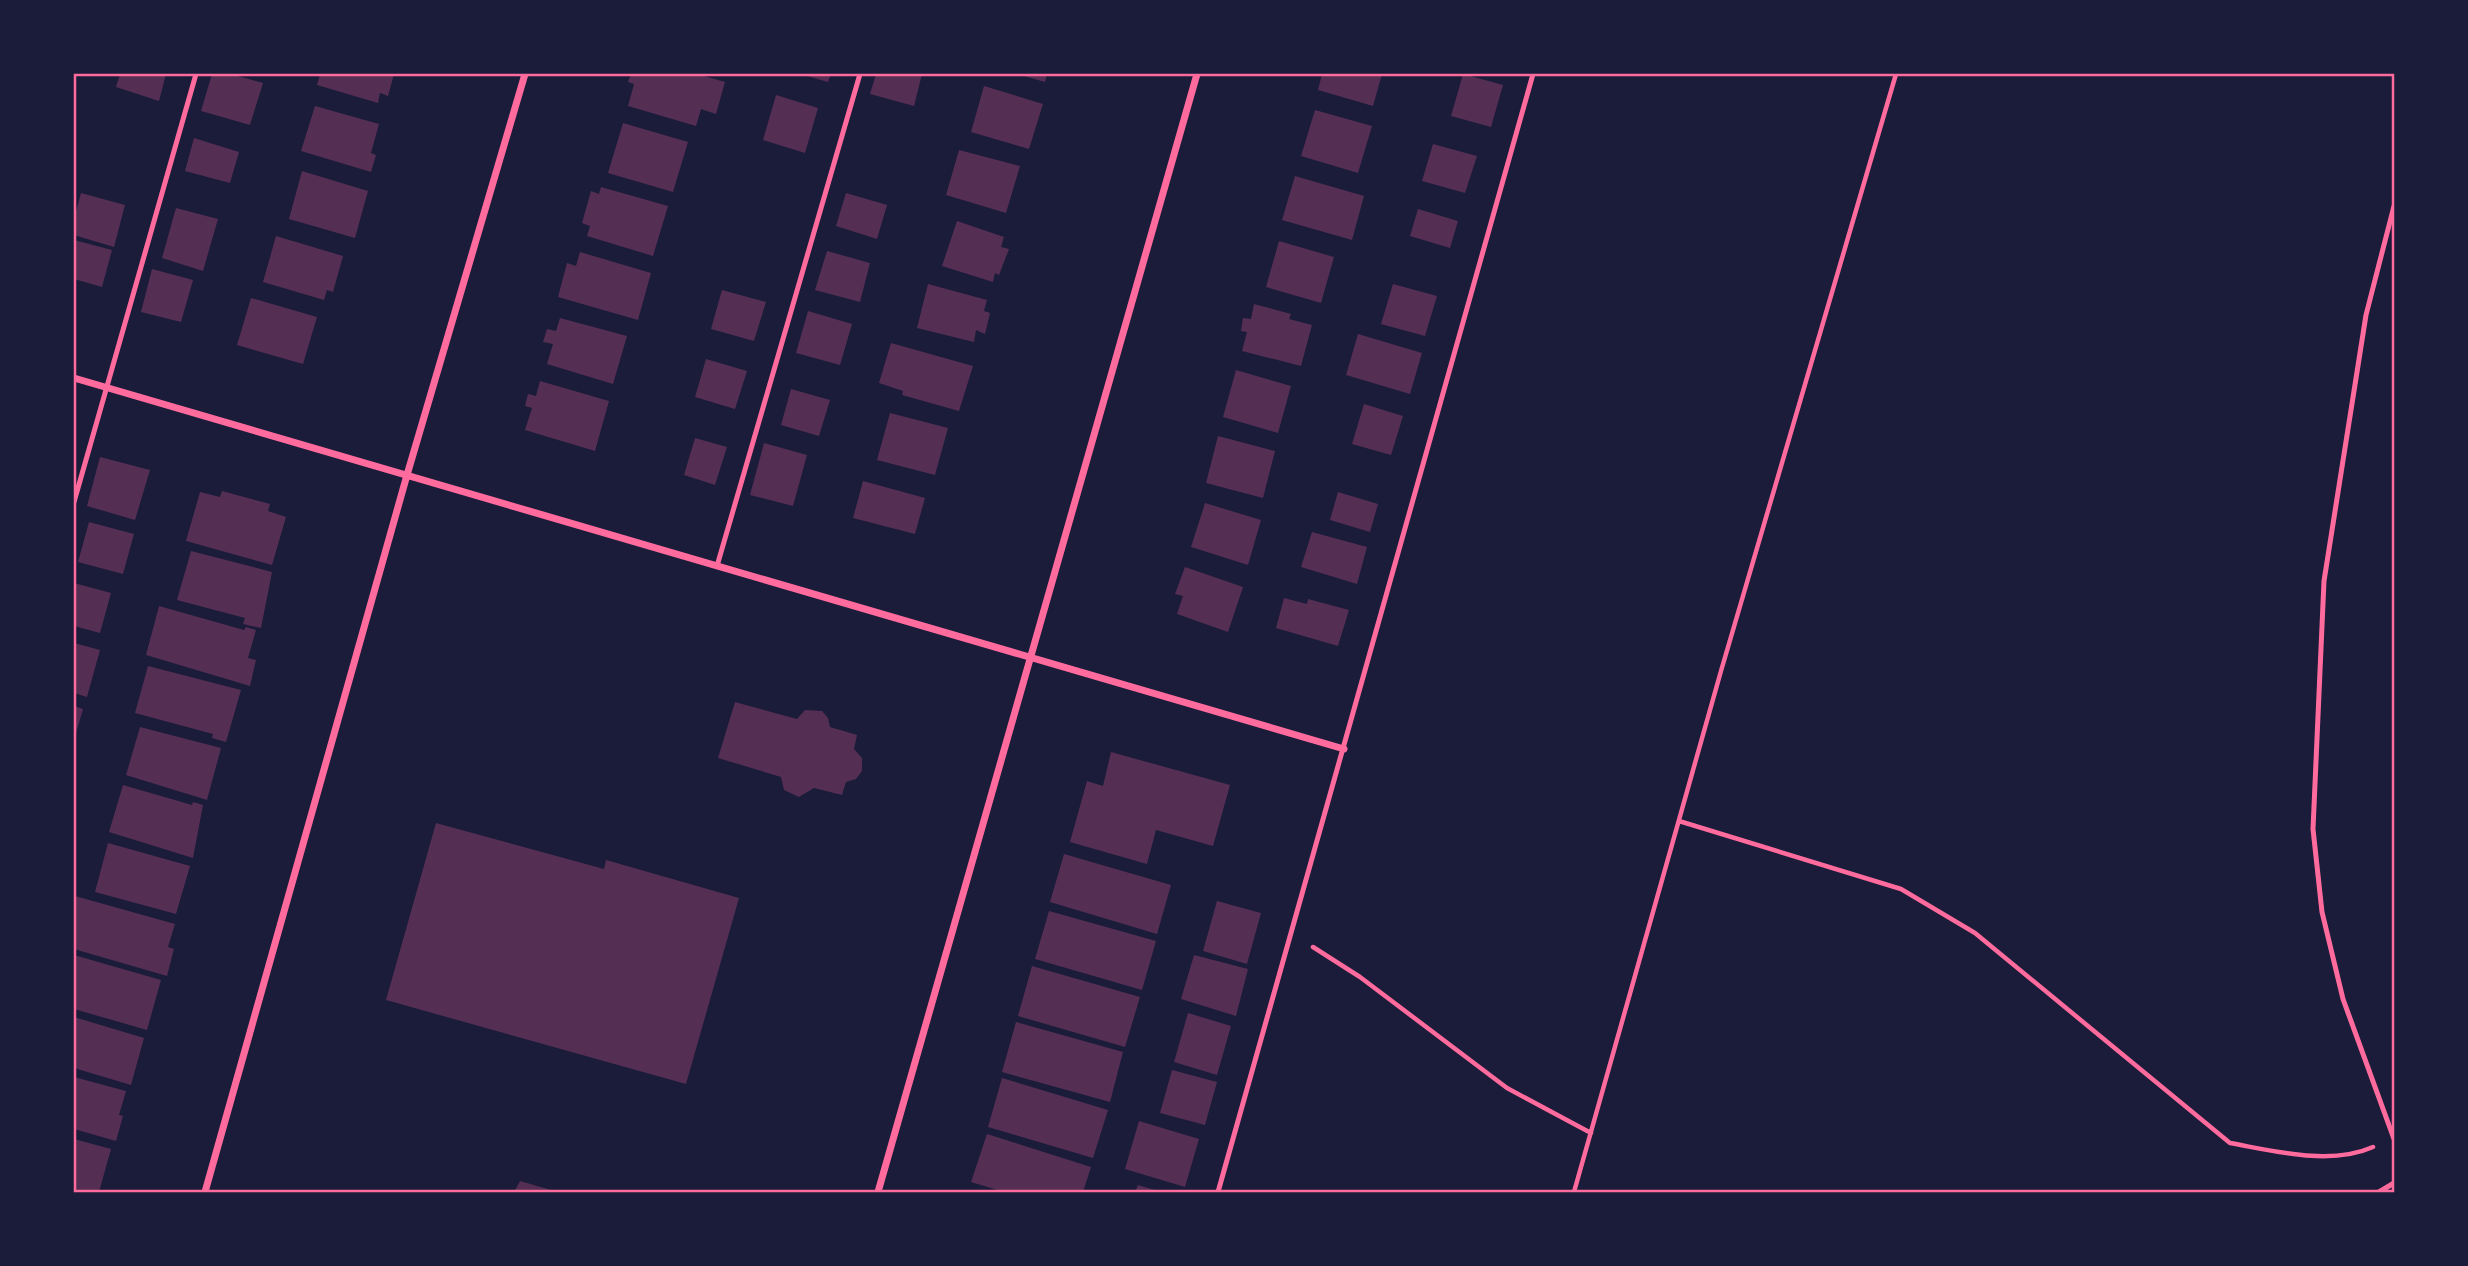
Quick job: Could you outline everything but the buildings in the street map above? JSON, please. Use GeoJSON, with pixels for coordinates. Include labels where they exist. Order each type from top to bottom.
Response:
{"type":"FeatureCollection","features":[{"type":"Feature","properties":{"kind":"street"},"geometry":{"type":"LineString","coordinates":[[205,1192],[407,475],[525,74]]}},
{"type":"Feature","properties":{"kind":"street"},"geometry":{"type":"LineString","coordinates":[[878,1192],[1197,74]]}},
{"type":"Feature","properties":{"kind":"street"},"geometry":{"type":"LineString","coordinates":[[74,377],[1343,749]]}},
{"type":"Feature","properties":{"kind":"lane"},"geometry":{"type":"LineString","coordinates":[[74,502],[196,74]]}},
{"type":"Feature","properties":{"kind":"lane"},"geometry":{"type":"LineString","coordinates":[[718,566],[860,74]]}},
{"type":"Feature","properties":{"kind":"lane"},"geometry":{"type":"LineString","coordinates":[[1218,1192],[1533,74]]}},
{"type":"Feature","properties":{"kind":"lane"},"geometry":{"type":"LineString","coordinates":[[2395,206],[2361,342],[2324,581],[2313,829],[2322,912],[2343,999],[2395,1139]]}},
{"type":"Feature","properties":{"kind":"lane"},"geometry":{"type":"LineString","coordinates":[[2379,1192],[2395,1182]]}},
{"type":"Feature","properties":{"kind":"path"},"geometry":{"type":"LineString","coordinates":[[1574,1192],[1896,74]]}},
{"type":"Feature","properties":{"kind":"path"},"geometry":{"type":"LineString","coordinates":[[1679,821],[1901,889],[1975,933],[2230,1143],[2283,1153],[2360,1153]]}},
{"type":"Feature","properties":{"kind":"path"},"geometry":{"type":"LineString","coordinates":[[1291,933],[1360,977],[1507,1088],[1591,1133]]}}]}
